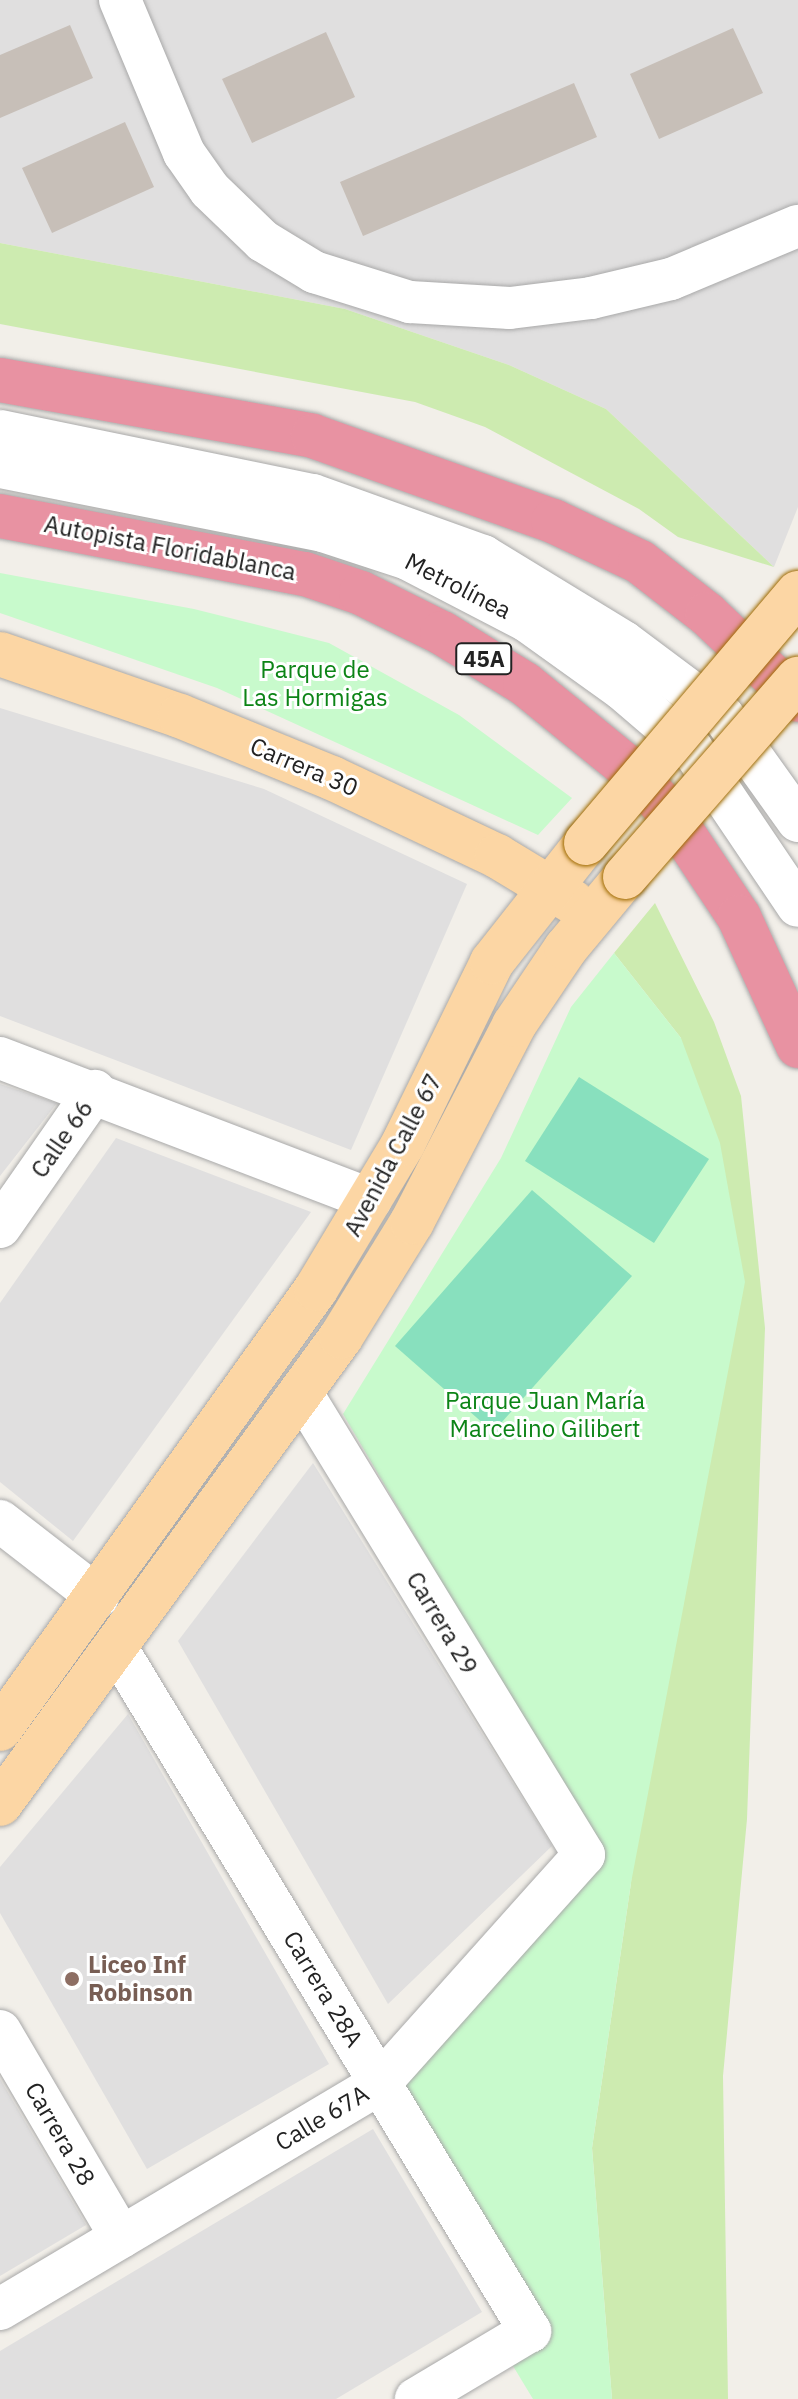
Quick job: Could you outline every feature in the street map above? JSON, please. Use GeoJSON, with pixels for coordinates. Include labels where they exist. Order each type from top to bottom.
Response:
{"type":"FeatureCollection","features":[{"type":"Feature","properties":{"kind":"highway"},"geometry":{"type":"LineString","coordinates":[[0,380],[313,436],[553,521],[640,562],[707,614],[798,700]]}},
{"type":"Feature","properties":{"kind":"highway","name":"Autopista Floridablanca"},"geometry":{"type":"LineString","coordinates":[[0,516],[305,574],[361,593],[442,633],[525,684],[631,770],[669,812],[739,917],[798,1046]]}},
{"type":"Feature","properties":{"kind":"main road","name":"Avenida Calle 67"},"geometry":{"type":"LineString","coordinates":[[0,1729],[277,1347],[371,1200],[478,985],[549,888],[798,593]]}},
{"type":"Feature","properties":{"kind":"main road","name":"Carrera 30"},"geometry":{"type":"LineString","coordinates":[[0,654],[180,716],[319,772],[497,856],[593,915]]}},
{"type":"Feature","properties":{"kind":"main road","name":"Avenida Calle 67"},"geometry":{"type":"LineString","coordinates":[[0,1804],[301,1392],[412,1222],[514,1025],[593,915],[798,679]]}},
{"type":"Feature","properties":{"kind":"street"},"geometry":{"type":"LineString","coordinates":[[120,0],[184,153],[210,190],[263,241],[314,272],[410,302],[510,308],[591,298],[671,279],[798,226]]}},
{"type":"Feature","properties":{"kind":"street","name":"Metrolínea"},"geometry":{"type":"LineString","coordinates":[[0,431],[313,495],[483,556],[547,591],[723,716],[798,821]]}},
{"type":"Feature","properties":{"kind":"street","name":"Metrolínea"},"geometry":{"type":"LineString","coordinates":[[0,467],[323,531],[408,559],[527,621],[622,689],[692,749],[798,906]]}},
{"type":"Feature","properties":{"kind":"street"},"geometry":{"type":"LineString","coordinates":[[0,1058],[95,1091],[371,1200]]}},
{"type":"Feature","properties":{"kind":"street","name":"Calle 66"},"geometry":{"type":"LineString","coordinates":[[0,1227],[95,1091]]}},
{"type":"Feature","properties":{"kind":"street","name":"Carrera 29"},"geometry":{"type":"LineString","coordinates":[[301,1392],[584,1855]]}},
{"type":"Feature","properties":{"kind":"street"},"geometry":{"type":"LineString","coordinates":[[0,1521],[98,1597]]}},
{"type":"Feature","properties":{"kind":"street","name":"Carrera 28A"},"geometry":{"type":"LineString","coordinates":[[116,1647],[530,2331],[416,2399]]}},
{"type":"Feature","properties":{"kind":"street","name":"Calle 67A"},"geometry":{"type":"LineString","coordinates":[[0,2309],[380,2083],[584,1855]]}},
{"type":"Feature","properties":{"kind":"street","name":"Carrera 28"},"geometry":{"type":"LineString","coordinates":[[0,2031],[121,2237]]}},
{"type":"Feature","properties":{"kind":"shaded area"},"geometry":{"type":"Polygon","coordinates":[[[0,0],[798,0],[798,507],[774,567],[606,409],[509,365],[345,309],[0,243],[0,0]]]}},
{"type":"Feature","properties":{"kind":"shaded area"},"geometry":{"type":"Polygon","coordinates":[[[0,708],[264,789],[467,884],[351,1150],[0,1016],[0,708]]]}},
{"type":"Feature","properties":{"kind":"shaded area"},"geometry":{"type":"Polygon","coordinates":[[[0,1084],[57,1103],[0,1176],[0,1084]]]}},
{"type":"Feature","properties":{"kind":"shaded area"},"geometry":{"type":"Polygon","coordinates":[[[116,1138],[311,1212],[73,1541],[0,1482],[0,1303],[116,1138]]]}},
{"type":"Feature","properties":{"kind":"shaded area"},"geometry":{"type":"Polygon","coordinates":[[[313,1463],[552,1846],[388,2004],[178,1641],[313,1463]]]}},
{"type":"Feature","properties":{"kind":"shaded area"},"geometry":{"type":"Polygon","coordinates":[[[128,1714],[329,2064],[147,2169],[0,1913],[0,1867],[128,1714]]]}},
{"type":"Feature","properties":{"kind":"shaded area"},"geometry":{"type":"Polygon","coordinates":[[[0,2079],[86,2225],[0,2276],[0,2079]]]}},
{"type":"Feature","properties":{"kind":"shaded area"},"geometry":{"type":"Polygon","coordinates":[[[373,2129],[482,2312],[336,2399],[0,2399],[0,2351],[373,2129]]]}},
{"type":"Feature","properties":{"kind":"green space"},"geometry":{"type":"Polygon","coordinates":[[[0,243],[345,309],[509,365],[606,409],[774,567],[678,537],[639,509],[485,427],[415,402],[0,324],[0,243]]]}},
{"type":"Feature","properties":{"kind":"green space","name":"Parque de Las Hormigas"},"geometry":{"type":"Polygon","coordinates":[[[0,573],[194,609],[329,643],[459,715],[572,798],[538,835],[217,688],[0,613],[0,573]]]}},
{"type":"Feature","properties":{"kind":"green space"},"geometry":{"type":"Polygon","coordinates":[[[655,903],[714,1022],[741,1096],[765,1328],[747,1819],[723,2076],[728,2399],[612,2399],[592,2148],[631,1883],[681,1038],[614,953],[655,903]]]}},
{"type":"Feature","properties":{"kind":"green space","name":"Parque Juan María Marcelino Gilibert"},"geometry":{"type":"Polygon","coordinates":[[[614,953],[681,1038],[720,1143],[745,1282],[631,1883],[592,2148],[612,2399],[533,2399],[510,2361],[548,2335],[401,2083],[604,1859],[343,1414],[501,1158],[571,1007],[614,953]]]}},
{"type":"Feature","properties":{"kind":"green space"},"geometry":{"type":"Polygon","coordinates":[[[579,1077],[709,1159],[654,1243],[525,1161],[579,1077]]]}},
{"type":"Feature","properties":{"kind":"green space"},"geometry":{"type":"Polygon","coordinates":[[[532,1190],[632,1276],[493,1432],[395,1346],[532,1190]]]}},
{"type":"Feature","properties":{"kind":"building"},"geometry":{"type":"Polygon","coordinates":[[[70,25],[93,78],[0,118],[0,55],[70,25]]]}},
{"type":"Feature","properties":{"kind":"building"},"geometry":{"type":"Polygon","coordinates":[[[733,28],[763,93],[659,139],[630,74],[733,28]]]}},
{"type":"Feature","properties":{"kind":"building"},"geometry":{"type":"Polygon","coordinates":[[[326,32],[355,97],[252,143],[222,79],[326,32]]]}},
{"type":"Feature","properties":{"kind":"building"},"geometry":{"type":"Polygon","coordinates":[[[574,83],[597,137],[363,236],[340,182],[574,83]]]}},
{"type":"Feature","properties":{"kind":"building"},"geometry":{"type":"Polygon","coordinates":[[[125,122],[154,187],[52,233],[22,168],[125,122]]]}},
{"type":"Feature","properties":{"kind":"place","name":"Liceo Inf Robinson"},"geometry":{"type":"Point","coordinates":[72,1979]}}]}
